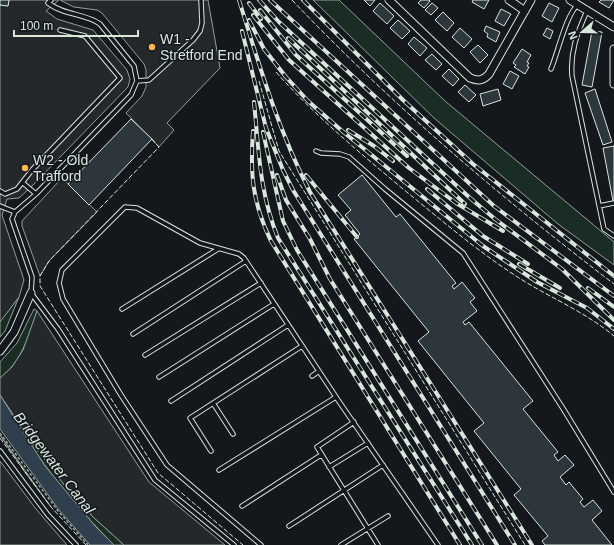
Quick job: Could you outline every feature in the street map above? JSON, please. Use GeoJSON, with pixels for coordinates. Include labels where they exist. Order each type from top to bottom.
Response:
{"type":"FeatureCollection","features":[{"type":"Feature","properties":{"kind":"street"},"geometry":{"type":"LineString","coordinates":[[389,0],[470,78],[480,80],[489,74],[531,0]]}},
{"type":"Feature","properties":{"kind":"street"},"geometry":{"type":"LineString","coordinates":[[508,0],[525,11]]}},
{"type":"Feature","properties":{"kind":"street"},"geometry":{"type":"LineString","coordinates":[[570,0],[581,2],[588,10],[614,28]]}},
{"type":"Feature","properties":{"kind":"street"},"geometry":{"type":"LineString","coordinates":[[614,49],[614,84]]}},
{"type":"Feature","properties":{"kind":"street"},"geometry":{"type":"LineString","coordinates":[[0,351],[14,332],[31,293]]}},
{"type":"Feature","properties":{"kind":"lane"},"geometry":{"type":"LineString","coordinates":[[51,0],[48,3],[57,9],[94,20],[100,24],[134,66],[137,81],[131,95],[36,194],[15,212],[12,219],[32,277],[31,293],[58,328],[155,480],[234,545]]}},
{"type":"Feature","properties":{"kind":"lane"},"geometry":{"type":"LineString","coordinates":[[137,81],[149,80],[193,40],[200,31],[202,23],[201,0]]}},
{"type":"Feature","properties":{"kind":"lane"},"geometry":{"type":"LineString","coordinates":[[551,70],[572,11],[581,2]]}},
{"type":"Feature","properties":{"kind":"lane"},"geometry":{"type":"LineString","coordinates":[[588,10],[574,43],[572,68],[604,229],[614,236]]}},
{"type":"Feature","properties":{"kind":"lane"},"geometry":{"type":"LineString","coordinates":[[0,191],[5,194],[17,189],[120,78],[85,36],[60,30]]}},
{"type":"Feature","properties":{"kind":"lane"},"geometry":{"type":"LineString","coordinates":[[316,151],[349,157],[463,254],[564,410],[614,492]]}},
{"type":"Feature","properties":{"kind":"lane"},"geometry":{"type":"LineString","coordinates":[[22,183],[36,194]]}},
{"type":"Feature","properties":{"kind":"lane"},"geometry":{"type":"LineString","coordinates":[[599,206],[614,203]]}},
{"type":"Feature","properties":{"kind":"lane"},"geometry":{"type":"LineString","coordinates":[[0,206],[15,212]]}},
{"type":"Feature","properties":{"kind":"lane"},"geometry":{"type":"LineString","coordinates":[[261,545],[167,466],[66,306],[60,290],[62,270],[125,207],[137,208],[200,244],[239,254],[246,261],[319,372],[438,545]]}},
{"type":"Feature","properties":{"kind":"lane"},"geometry":{"type":"LineString","coordinates":[[122,310],[218,249]]}},
{"type":"Feature","properties":{"kind":"lane"},"geometry":{"type":"LineString","coordinates":[[133,334],[246,261]]}},
{"type":"Feature","properties":{"kind":"lane"},"geometry":{"type":"LineString","coordinates":[[145,355],[261,283]]}},
{"type":"Feature","properties":{"kind":"lane"},"geometry":{"type":"LineString","coordinates":[[159,377],[274,304]]}},
{"type":"Feature","properties":{"kind":"lane"},"geometry":{"type":"LineString","coordinates":[[171,401],[288,325]]}},
{"type":"Feature","properties":{"kind":"lane"},"geometry":{"type":"LineString","coordinates":[[211,451],[190,418],[302,346]]}},
{"type":"Feature","properties":{"kind":"lane"},"geometry":{"type":"LineString","coordinates":[[312,376],[319,372]]}},
{"type":"Feature","properties":{"kind":"lane"},"geometry":{"type":"LineString","coordinates":[[219,470],[336,397]]}},
{"type":"Feature","properties":{"kind":"lane"},"geometry":{"type":"LineString","coordinates":[[213,403],[233,434]]}},
{"type":"Feature","properties":{"kind":"lane"},"geometry":{"type":"LineString","coordinates":[[354,422],[317,447],[378,545]]}},
{"type":"Feature","properties":{"kind":"lane"},"geometry":{"type":"LineString","coordinates":[[329,467],[368,443]]}},
{"type":"Feature","properties":{"kind":"lane"},"geometry":{"type":"LineString","coordinates":[[0,451],[48,514],[76,545]]}},
{"type":"Feature","properties":{"kind":"lane"},"geometry":{"type":"LineString","coordinates":[[242,506],[322,455]]}},
{"type":"Feature","properties":{"kind":"lane"},"geometry":{"type":"LineString","coordinates":[[289,526],[383,465]]}},
{"type":"Feature","properties":{"kind":"lane"},"geometry":{"type":"LineString","coordinates":[[341,545],[388,516]]}},
{"type":"Feature","properties":{"kind":"path"},"geometry":{"type":"LineString","coordinates":[[0,432],[58,511],[88,545]]}},
{"type":"Feature","properties":{"kind":"green space"},"geometry":{"type":"Polygon","coordinates":[[[313,0],[339,0],[445,101],[614,242],[614,265],[558,224],[434,118],[313,0]]]}},
{"type":"Feature","properties":{"kind":"green space"},"geometry":{"type":"Polygon","coordinates":[[[19,297],[5,331],[0,337],[0,321],[19,297]]]}},
{"type":"Feature","properties":{"kind":"green space"},"geometry":{"type":"Polygon","coordinates":[[[34,309],[37,311],[19,357],[14,365],[0,378],[0,362],[17,343],[34,309]]]}},
{"type":"Feature","properties":{"kind":"green space"},"geometry":{"type":"Polygon","coordinates":[[[0,395],[33,444],[72,495],[76,492],[92,516],[124,545],[114,545],[67,493],[24,435],[0,395]]]}},
{"type":"Feature","properties":{"kind":"green space"},"geometry":{"type":"Polygon","coordinates":[[[0,435],[51,507],[24,471],[0,435]]]}},
{"type":"Feature","properties":{"kind":"shaded area","name":"W2 - Old Trafford"},"geometry":{"type":"Polygon","coordinates":[[[9,0],[59,0],[46,11],[57,19],[93,30],[127,70],[130,79],[128,87],[34,184],[19,198],[7,199],[2,215],[24,280],[19,297],[0,322],[0,5],[8,6],[9,0]]]}},
{"type":"Feature","properties":{"kind":"shaded area"},"geometry":{"type":"Polygon","coordinates":[[[60,0],[208,0],[220,68],[167,123],[174,130],[159,147],[126,113],[142,96],[146,87],[146,70],[144,64],[102,13],[97,10],[74,7],[60,0]]]}},
{"type":"Feature","properties":{"kind":"shaded area"},"geometry":{"type":"Polygon","coordinates":[[[62,178],[97,212],[49,261],[40,276],[22,226],[22,221],[62,178]]]}},
{"type":"Feature","properties":{"kind":"shaded area"},"geometry":{"type":"Polygon","coordinates":[[[37,311],[149,482],[225,545],[124,545],[92,516],[77,492],[72,495],[33,444],[0,395],[0,378],[12,367],[23,350],[37,311]]]}},
{"type":"Feature","properties":{"kind":"shaded area"},"geometry":{"type":"Polygon","coordinates":[[[0,461],[36,509],[67,545],[0,545],[0,461]]]}},
{"type":"Feature","properties":{"kind":"water"},"geometry":{"type":"Polygon","coordinates":[[[0,395],[45,466],[96,527],[114,545],[90,545],[59,510],[0,429],[0,395]]]}},
{"type":"Feature","properties":{"kind":"building"},"geometry":{"type":"Polygon","coordinates":[[[0,0],[9,0],[8,6],[0,5],[0,0]]]}},
{"type":"Feature","properties":{"kind":"building"},"geometry":{"type":"Polygon","coordinates":[[[364,0],[375,0],[370,6],[364,0]]]}},
{"type":"Feature","properties":{"kind":"building"},"geometry":{"type":"Polygon","coordinates":[[[421,0],[430,1],[424,8],[418,3],[421,0]]]}},
{"type":"Feature","properties":{"kind":"building"},"geometry":{"type":"Polygon","coordinates":[[[473,0],[489,0],[484,9],[472,2],[473,0]]]}},
{"type":"Feature","properties":{"kind":"building"},"geometry":{"type":"Polygon","coordinates":[[[601,0],[614,0],[609,8],[599,2],[601,0]]]}},
{"type":"Feature","properties":{"kind":"building"},"geometry":{"type":"Polygon","coordinates":[[[380,3],[394,16],[387,24],[373,11],[380,3]]]}},
{"type":"Feature","properties":{"kind":"building"},"geometry":{"type":"Polygon","coordinates":[[[432,3],[438,8],[431,15],[425,10],[432,3]]]}},
{"type":"Feature","properties":{"kind":"building"},"geometry":{"type":"Polygon","coordinates":[[[549,3],[559,8],[552,22],[542,16],[549,3]]]}},
{"type":"Feature","properties":{"kind":"building"},"geometry":{"type":"Polygon","coordinates":[[[501,9],[511,14],[504,26],[495,21],[501,9]]]}},
{"type":"Feature","properties":{"kind":"building"},"geometry":{"type":"Polygon","coordinates":[[[443,12],[454,23],[447,31],[435,20],[443,12]]]}},
{"type":"Feature","properties":{"kind":"building"},"geometry":{"type":"Polygon","coordinates":[[[398,20],[410,31],[402,39],[390,28],[398,20]]]}},
{"type":"Feature","properties":{"kind":"building"},"geometry":{"type":"Polygon","coordinates":[[[486,26],[500,32],[496,42],[487,37],[488,34],[484,31],[486,26]]]}},
{"type":"Feature","properties":{"kind":"building"},"geometry":{"type":"Polygon","coordinates":[[[460,28],[472,39],[464,48],[452,37],[460,28]]]}},
{"type":"Feature","properties":{"kind":"building"},"geometry":{"type":"Polygon","coordinates":[[[547,28],[553,31],[550,39],[543,35],[547,28]]]}},
{"type":"Feature","properties":{"kind":"building"},"geometry":{"type":"Polygon","coordinates":[[[592,31],[602,32],[592,87],[582,85],[592,31]]]}},
{"type":"Feature","properties":{"kind":"building"},"geometry":{"type":"Polygon","coordinates":[[[414,37],[427,48],[420,56],[408,44],[414,37]]]}},
{"type":"Feature","properties":{"kind":"building"},"geometry":{"type":"Polygon","coordinates":[[[478,45],[488,55],[480,63],[470,52],[478,45]]]}},
{"type":"Feature","properties":{"kind":"building"},"geometry":{"type":"Polygon","coordinates":[[[522,49],[531,55],[527,62],[529,63],[527,66],[529,67],[525,74],[514,67],[516,65],[513,63],[522,49]]]}},
{"type":"Feature","properties":{"kind":"building"},"geometry":{"type":"Polygon","coordinates":[[[432,54],[442,64],[436,70],[425,60],[432,54]]]}},
{"type":"Feature","properties":{"kind":"building"},"geometry":{"type":"Polygon","coordinates":[[[449,69],[459,79],[453,86],[442,76],[449,69]]]}},
{"type":"Feature","properties":{"kind":"building"},"geometry":{"type":"Polygon","coordinates":[[[510,71],[519,76],[512,89],[503,84],[510,71]]]}},
{"type":"Feature","properties":{"kind":"building"},"geometry":{"type":"Polygon","coordinates":[[[465,85],[476,95],[469,102],[458,92],[465,85]]]}},
{"type":"Feature","properties":{"kind":"building"},"geometry":{"type":"Polygon","coordinates":[[[498,89],[501,100],[483,106],[480,94],[498,89]]]}},
{"type":"Feature","properties":{"kind":"building"},"geometry":{"type":"Polygon","coordinates":[[[595,89],[612,142],[603,145],[585,93],[595,89]]]}},
{"type":"Feature","properties":{"kind":"building"},"geometry":{"type":"Polygon","coordinates":[[[131,119],[152,139],[89,205],[68,184],[131,119]]]}},
{"type":"Feature","properties":{"kind":"building"},"geometry":{"type":"Polygon","coordinates":[[[614,146],[614,201],[613,201],[603,148],[614,146]]]}},
{"type":"Feature","properties":{"kind":"building"},"geometry":{"type":"Polygon","coordinates":[[[362,175],[396,217],[400,214],[456,283],[452,286],[454,289],[462,282],[475,298],[470,302],[477,311],[463,322],[465,325],[469,322],[533,401],[523,409],[558,452],[554,455],[558,461],[565,455],[574,465],[560,477],[566,485],[569,482],[583,499],[580,502],[584,507],[593,500],[602,511],[592,520],[612,545],[545,545],[542,541],[548,536],[514,495],[521,489],[474,431],[484,423],[418,341],[429,332],[354,239],[360,234],[345,215],[351,210],[338,195],[362,175]]]}},
{"type":"Feature","properties":{"kind":"railway"},"geometry":{"type":"LineString","coordinates":[[239,0],[279,122],[310,192],[532,545]]}},
{"type":"Feature","properties":{"kind":"railway"},"geometry":{"type":"LineString","coordinates":[[259,0],[279,22],[470,198],[495,219],[562,269],[614,320]]}},
{"type":"Feature","properties":{"kind":"railway"},"geometry":{"type":"LineString","coordinates":[[270,0],[494,206],[614,296]]}},
{"type":"Feature","properties":{"kind":"railway"},"geometry":{"type":"LineString","coordinates":[[303,0],[403,100],[473,164],[614,276]]}},
{"type":"Feature","properties":{"kind":"railway"},"geometry":{"type":"LineString","coordinates":[[249,3],[261,19]]}},
{"type":"Feature","properties":{"kind":"railway"},"geometry":{"type":"LineString","coordinates":[[260,10],[296,55],[407,156]]}},
{"type":"Feature","properties":{"kind":"railway"},"geometry":{"type":"LineString","coordinates":[[253,15],[289,60],[409,168],[456,203],[503,231]]}},
{"type":"Feature","properties":{"kind":"railway"},"geometry":{"type":"LineString","coordinates":[[249,20],[264,49],[286,77],[308,101],[341,130],[483,246],[537,282],[587,308],[614,329]]}},
{"type":"Feature","properties":{"kind":"railway"},"geometry":{"type":"LineString","coordinates":[[242,31],[266,128],[293,190],[515,545]]}},
{"type":"Feature","properties":{"kind":"railway"},"geometry":{"type":"LineString","coordinates":[[288,38],[465,204]]}},
{"type":"Feature","properties":{"kind":"railway"},"geometry":{"type":"LineString","coordinates":[[254,102],[263,187],[278,238],[472,545]]}},
{"type":"Feature","properties":{"kind":"railway"},"geometry":{"type":"LineString","coordinates":[[348,130],[374,146],[393,161]]}},
{"type":"Feature","properties":{"kind":"railway"},"geometry":{"type":"LineString","coordinates":[[253,131],[252,174],[256,200],[271,241],[460,545]]}},
{"type":"Feature","properties":{"kind":"railway"},"geometry":{"type":"LineString","coordinates":[[263,132],[283,221],[297,250],[482,545]]}},
{"type":"Feature","properties":{"kind":"railway"},"geometry":{"type":"LineString","coordinates":[[277,175],[286,200],[310,239],[330,279],[497,545]]}},
{"type":"Feature","properties":{"kind":"railway"},"geometry":{"type":"LineString","coordinates":[[306,175],[357,237]]}},
{"type":"Feature","properties":{"kind":"railway"},"geometry":{"type":"LineString","coordinates":[[427,189],[483,236],[528,264]]}},
{"type":"Feature","properties":{"kind":"railway"},"geometry":{"type":"LineString","coordinates":[[519,264],[560,288]]}},
{"type":"Feature","properties":{"kind":"railway"},"geometry":{"type":"LineString","coordinates":[[588,288],[614,307]]}},
{"type":"Feature","properties":{"kind":"fence"},"geometry":{"type":"LineString","coordinates":[[292,0],[407,113],[530,218],[614,284]]}},
{"type":"Feature","properties":{"kind":"fence"},"geometry":{"type":"LineString","coordinates":[[276,72],[337,133],[458,234],[528,284],[591,319],[614,336]]}},
{"type":"Feature","properties":{"kind":"fence"},"geometry":{"type":"LineString","coordinates":[[259,81],[279,151],[525,545]]}},
{"type":"Feature","properties":{"kind":"fence"},"geometry":{"type":"LineString","coordinates":[[152,139],[159,147],[49,261],[40,276],[40,286],[158,473],[243,545]]}},
{"type":"Feature","properties":{"kind":"fence"},"geometry":{"type":"LineString","coordinates":[[0,438],[51,507],[86,545]]}},
{"type":"Feature","properties":{"kind":"place","name":"W1 - Stretford End"},"geometry":{"type":"Point","coordinates":[152,47]}},
{"type":"Feature","properties":{"kind":"place","name":"W2 - Old Trafford"},"geometry":{"type":"Point","coordinates":[25,168]}},
{"type":"Feature","properties":{"kind":"water label","name":"Bridgewater Canal"},"geometry":{"type":"Point","coordinates":[54,463]}}]}
